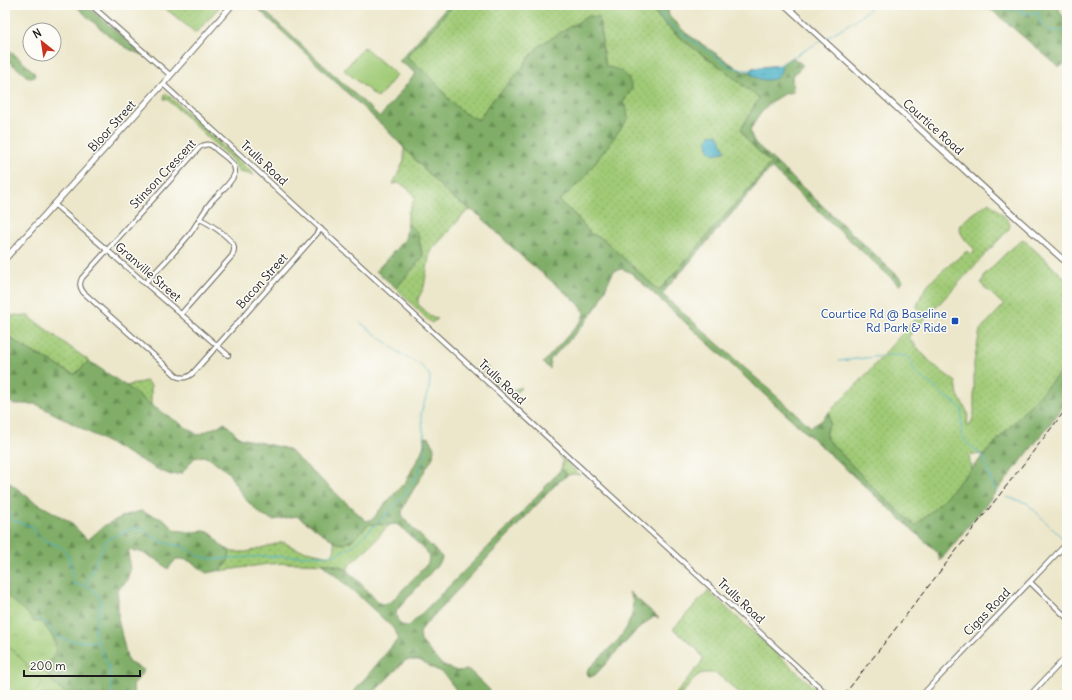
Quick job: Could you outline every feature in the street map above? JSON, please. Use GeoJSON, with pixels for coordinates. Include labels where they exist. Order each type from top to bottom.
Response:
{"type":"FeatureCollection","features":[{"type":"Feature","properties":{"kind":"main road","name":"Bloor Street"},"geometry":{"type":"LineString","coordinates":[[5,259],[232,5]]}},
{"type":"Feature","properties":{"kind":"main road","name":"Courtice Road"},"geometry":{"type":"LineString","coordinates":[[785,5],[1067,263]]}},
{"type":"Feature","properties":{"kind":"street"},"geometry":{"type":"LineString","coordinates":[[91,5],[170,75]]}},
{"type":"Feature","properties":{"kind":"street","name":"Trulls Road"},"geometry":{"type":"LineString","coordinates":[[162,84],[828,695]]}},
{"type":"Feature","properties":{"kind":"street","name":"Stinson Crescent"},"geometry":{"type":"LineString","coordinates":[[108,249],[200,147],[205,144],[210,145],[233,164],[235,174],[232,179],[211,202],[182,243],[145,283]]}},
{"type":"Feature","properties":{"kind":"street","name":"Granville Street"},"geometry":{"type":"LineString","coordinates":[[54,204],[108,249],[228,356]]}},
{"type":"Feature","properties":{"kind":"street"},"geometry":{"type":"LineString","coordinates":[[181,314],[232,256],[234,251],[231,241],[212,225],[199,219]]}},
{"type":"Feature","properties":{"kind":"street","name":"Bacon Street"},"geometry":{"type":"LineString","coordinates":[[108,249],[82,278],[79,283],[80,288],[172,372],[178,377],[183,378],[192,374],[321,229]]}},
{"type":"Feature","properties":{"kind":"street","name":"Cigas Road"},"geometry":{"type":"LineString","coordinates":[[922,695],[1067,543]]}},
{"type":"Feature","properties":{"kind":"street"},"geometry":{"type":"LineString","coordinates":[[1030,582],[1067,618]]}},
{"type":"Feature","properties":{"kind":"street"},"geometry":{"type":"LineString","coordinates":[[1030,695],[1067,656]]}},
{"type":"Feature","properties":{"kind":"green space"},"geometry":{"type":"Polygon","coordinates":[[[75,5],[86,5],[143,55],[134,52],[116,41],[75,5]]]}},
{"type":"Feature","properties":{"kind":"green space"},"geometry":{"type":"Polygon","coordinates":[[[161,5],[221,5],[196,33],[161,5]]]}},
{"type":"Feature","properties":{"kind":"green space"},"geometry":{"type":"Polygon","coordinates":[[[254,5],[258,5],[380,117],[416,73],[398,60],[402,58],[449,5],[454,5],[407,57],[439,86],[449,100],[464,113],[479,120],[488,105],[523,68],[526,61],[540,45],[588,16],[599,17],[603,55],[607,67],[624,73],[631,83],[632,88],[623,103],[627,110],[628,119],[580,183],[559,201],[574,214],[591,234],[603,239],[659,291],[771,163],[746,139],[741,129],[759,98],[681,39],[655,12],[653,5],[669,5],[669,16],[687,34],[743,72],[750,72],[753,76],[782,67],[780,65],[792,57],[803,65],[792,77],[793,92],[779,97],[762,111],[750,130],[752,137],[755,143],[903,282],[899,285],[771,168],[662,294],[811,427],[821,421],[829,412],[830,424],[826,430],[827,439],[874,488],[915,526],[935,508],[1067,365],[1067,402],[940,561],[938,553],[630,272],[622,269],[614,271],[600,302],[584,324],[550,360],[550,369],[543,363],[582,320],[584,313],[579,304],[519,254],[480,216],[449,195],[384,127],[254,5]]]}},
{"type":"Feature","properties":{"kind":"green space"},"geometry":{"type":"Polygon","coordinates":[[[454,5],[653,5],[655,12],[681,39],[759,98],[746,139],[771,163],[659,291],[603,239],[591,234],[574,214],[558,201],[580,183],[627,110],[623,103],[632,88],[607,68],[604,62],[600,34],[601,30],[526,61],[523,68],[488,105],[479,120],[464,113],[449,100],[439,86],[407,57],[454,5]]]}},
{"type":"Feature","properties":{"kind":"green space"},"geometry":{"type":"Polygon","coordinates":[[[981,5],[1057,5],[1063,17],[1067,19],[1067,63],[1059,67],[993,11],[981,5]]]}},
{"type":"Feature","properties":{"kind":"green space"},"geometry":{"type":"Polygon","coordinates":[[[5,46],[34,72],[35,77],[29,78],[5,58],[5,46]]]}},
{"type":"Feature","properties":{"kind":"green space"},"geometry":{"type":"Polygon","coordinates":[[[364,47],[397,75],[378,98],[344,70],[364,47]]]}},
{"type":"Feature","properties":{"kind":"green space"},"geometry":{"type":"Polygon","coordinates":[[[165,94],[168,95],[254,175],[239,172],[232,160],[167,99],[164,99],[165,94]]]}},
{"type":"Feature","properties":{"kind":"green space"},"geometry":{"type":"Polygon","coordinates":[[[404,148],[449,195],[471,210],[465,213],[430,252],[424,287],[418,299],[418,304],[433,318],[438,319],[431,323],[396,288],[423,257],[417,232],[408,223],[408,213],[415,198],[411,191],[400,183],[393,184],[404,161],[404,148]]]}},
{"type":"Feature","properties":{"kind":"green space"},"geometry":{"type":"Polygon","coordinates":[[[989,202],[1008,220],[1010,225],[1009,229],[909,336],[909,338],[932,364],[956,382],[958,395],[968,413],[967,427],[972,421],[974,414],[974,363],[980,330],[1004,305],[981,284],[985,274],[1023,239],[1067,280],[1067,365],[985,454],[969,455],[971,469],[935,508],[915,526],[874,488],[827,439],[826,430],[830,424],[829,412],[863,378],[921,312],[917,307],[924,290],[930,283],[967,251],[970,254],[975,250],[963,236],[959,226],[989,202]]]}},
{"type":"Feature","properties":{"kind":"green space"},"geometry":{"type":"Polygon","coordinates":[[[408,223],[417,232],[423,257],[396,288],[376,271],[405,239],[408,223]]]}},
{"type":"Feature","properties":{"kind":"green space"},"geometry":{"type":"Polygon","coordinates":[[[15,315],[28,316],[89,361],[75,374],[19,344],[9,336],[5,329],[5,317],[15,315]]]}},
{"type":"Feature","properties":{"kind":"green space"},"geometry":{"type":"Polygon","coordinates":[[[5,332],[32,352],[72,373],[75,374],[89,361],[151,405],[198,435],[225,423],[240,438],[288,449],[366,521],[374,517],[406,481],[421,453],[424,445],[424,438],[429,438],[434,448],[433,457],[402,511],[403,518],[442,557],[441,561],[396,611],[397,619],[401,625],[409,626],[510,525],[561,469],[568,475],[557,483],[424,626],[420,633],[421,641],[442,665],[457,671],[469,670],[490,690],[488,695],[460,695],[444,674],[419,660],[406,660],[371,695],[351,695],[398,639],[397,634],[392,627],[359,596],[322,564],[339,566],[345,569],[379,603],[383,604],[391,602],[428,563],[429,556],[426,551],[396,524],[369,524],[352,540],[344,544],[337,543],[297,516],[273,520],[263,516],[244,498],[228,472],[211,459],[203,456],[194,458],[182,473],[171,475],[36,404],[13,404],[5,398],[5,332]]]}},
{"type":"Feature","properties":{"kind":"green space"},"geometry":{"type":"Polygon","coordinates":[[[485,363],[489,372],[503,386],[512,390],[522,387],[512,397],[479,367],[485,363]]]}},
{"type":"Feature","properties":{"kind":"green space"},"geometry":{"type":"Polygon","coordinates":[[[146,381],[151,385],[151,405],[126,386],[146,381]]]}},
{"type":"Feature","properties":{"kind":"green space"},"geometry":{"type":"Polygon","coordinates":[[[560,456],[580,475],[568,475],[561,469],[563,461],[560,456]]]}},
{"type":"Feature","properties":{"kind":"green space"},"geometry":{"type":"Polygon","coordinates":[[[5,479],[33,501],[69,521],[88,540],[105,525],[126,515],[141,511],[165,520],[175,530],[191,532],[204,531],[212,533],[218,542],[230,553],[227,563],[222,569],[206,573],[192,563],[181,559],[176,559],[168,569],[157,560],[141,552],[128,550],[130,571],[126,582],[117,590],[118,619],[128,662],[144,670],[133,686],[134,695],[67,695],[48,676],[44,668],[55,653],[56,642],[47,629],[34,623],[29,615],[5,604],[5,479]]]}},
{"type":"Feature","properties":{"kind":"green space"},"geometry":{"type":"Polygon","coordinates":[[[369,524],[390,525],[350,564],[348,571],[342,567],[330,564],[295,563],[268,564],[220,571],[226,565],[230,553],[225,548],[233,552],[246,552],[283,542],[297,549],[330,556],[335,550],[334,542],[344,544],[352,540],[369,524]]]}},
{"type":"Feature","properties":{"kind":"green space"},"geometry":{"type":"Polygon","coordinates":[[[708,591],[822,695],[742,695],[716,673],[705,673],[700,674],[695,678],[681,695],[675,695],[701,663],[703,658],[697,649],[673,629],[708,591]]]}},
{"type":"Feature","properties":{"kind":"green space"},"geometry":{"type":"Polygon","coordinates":[[[629,592],[659,618],[653,617],[636,631],[595,675],[590,677],[587,674],[588,669],[619,639],[627,627],[632,615],[633,601],[629,592]]]}},
{"type":"Feature","properties":{"kind":"green space"},"geometry":{"type":"Polygon","coordinates":[[[5,594],[29,615],[34,622],[41,622],[54,639],[56,648],[55,652],[44,668],[48,676],[67,695],[5,695],[5,594]]]}},
{"type":"Feature","properties":{"kind":"green space"},"geometry":{"type":"Polygon","coordinates":[[[5,643],[27,664],[25,666],[43,683],[32,695],[5,695],[5,643]]]}},
{"type":"Feature","properties":{"kind":"water"},"geometry":{"type":"Polygon","coordinates":[[[780,65],[782,67],[780,73],[773,79],[766,80],[758,78],[750,72],[752,68],[780,65]]]}},
{"type":"Feature","properties":{"kind":"water"},"geometry":{"type":"Polygon","coordinates":[[[718,134],[725,150],[724,152],[714,154],[708,148],[708,140],[710,135],[718,134]]]}},
{"type":"Feature","properties":{"kind":"waterway"},"geometry":{"type":"LineString","coordinates":[[657,5],[663,18],[678,31],[731,67],[752,70]]}},
{"type":"Feature","properties":{"kind":"waterway"},"geometry":{"type":"LineString","coordinates":[[826,38],[857,19],[874,5]]}},
{"type":"Feature","properties":{"kind":"waterway"},"geometry":{"type":"LineString","coordinates":[[994,5],[1004,9],[1022,10]]}},
{"type":"Feature","properties":{"kind":"waterway"},"geometry":{"type":"LineString","coordinates":[[1025,5],[1022,13],[1039,12],[1040,23],[1049,30],[1063,31],[1067,33]]}},
{"type":"Feature","properties":{"kind":"waterway"},"geometry":{"type":"LineString","coordinates":[[780,65],[820,41]]}},
{"type":"Feature","properties":{"kind":"waterway"},"geometry":{"type":"LineString","coordinates":[[85,586],[104,544],[109,539],[132,528],[141,529],[160,541],[183,546],[192,553],[202,557],[214,559],[335,555],[352,546],[387,514],[408,490],[418,473],[426,454],[426,442],[421,413],[429,388],[430,377],[427,371],[420,365],[398,352],[361,323]]}},
{"type":"Feature","properties":{"kind":"waterway"},"geometry":{"type":"LineString","coordinates":[[839,361],[891,355],[906,356],[916,374],[962,409],[961,435],[967,443],[983,456],[989,476],[995,489],[999,492]]}},
{"type":"Feature","properties":{"kind":"waterway"},"geometry":{"type":"LineString","coordinates":[[1006,497],[1027,503],[1065,541]]}},
{"type":"Feature","properties":{"kind":"waterway"},"geometry":{"type":"LineString","coordinates":[[5,506],[13,520],[32,526],[42,539],[57,545],[65,551],[71,565],[74,584],[90,588],[96,592],[101,601],[95,631],[97,642],[109,668],[113,695]]}},
{"type":"Feature","properties":{"kind":"waterway"},"geometry":{"type":"LineString","coordinates":[[37,619],[48,625],[55,636],[70,641],[97,642]]}},
{"type":"Feature","properties":{"kind":"railway"},"geometry":{"type":"LineString","coordinates":[[844,695],[1067,408]]}},
{"type":"Feature","properties":{"kind":"place","name":"Courtice Rd @ Baseline Rd Park & Ride"},"geometry":{"type":"Point","coordinates":[955,321]}}]}
